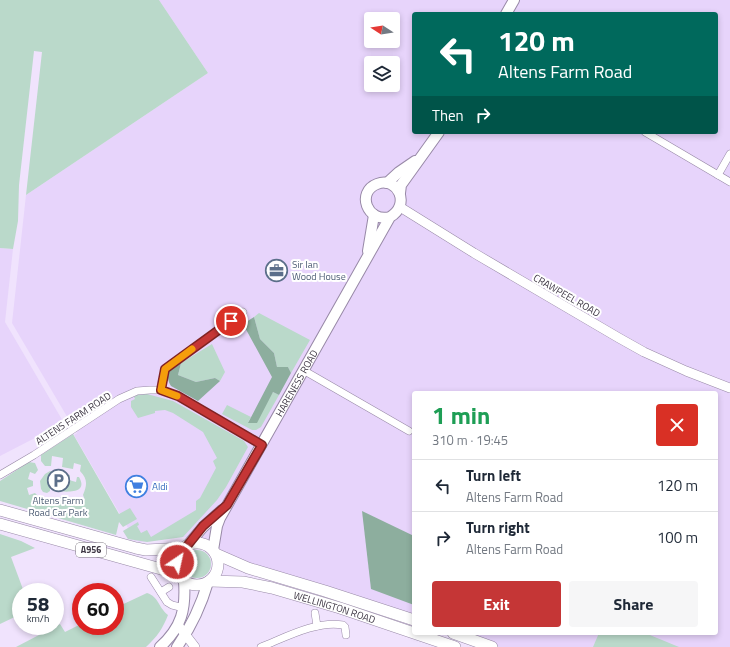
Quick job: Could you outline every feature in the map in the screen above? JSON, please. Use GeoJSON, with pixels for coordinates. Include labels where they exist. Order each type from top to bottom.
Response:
{"type":"FeatureCollection","features":[{"type":"Feature","properties":{"kind":"main road"},"geometry":{"type":"LineString","coordinates":[[507,12],[514,0]]}},
{"type":"Feature","properties":{"kind":"main road"},"geometry":{"type":"LineString","coordinates":[[400,193],[395,187],[387,183],[376,184],[368,192],[366,198],[366,204],[369,211],[382,218],[390,217],[394,214],[400,207],[401,185],[438,134]]}},
{"type":"Feature","properties":{"kind":"main road"},"geometry":{"type":"LineString","coordinates":[[387,183],[399,172],[420,158]]}},
{"type":"Feature","properties":{"kind":"main road","name":"HARENESS ROAD"},"geometry":{"type":"LineString","coordinates":[[366,261],[374,215]]}},
{"type":"Feature","properties":{"kind":"main road","name":"HARENESS ROAD"},"geometry":{"type":"LineString","coordinates":[[214,552],[217,526],[227,505],[390,217]]}},
{"type":"Feature","properties":{"kind":"main road","name":"HARENESS ROAD"},"geometry":{"type":"LineString","coordinates":[[186,547],[203,526],[227,505]]}},
{"type":"Feature","properties":{"kind":"main road","name":"A956"},"geometry":{"type":"LineString","coordinates":[[0,510],[146,550],[186,547],[194,544],[201,544],[214,552]]}},
{"type":"Feature","properties":{"kind":"main road","name":"A956"},"geometry":{"type":"LineString","coordinates":[[0,524],[161,569],[196,585],[209,582]]}},
{"type":"Feature","properties":{"kind":"main road"},"geometry":{"type":"LineString","coordinates":[[160,647],[178,625],[184,608],[182,579],[176,567],[178,556],[186,547]]}},
{"type":"Feature","properties":{"kind":"main road"},"geometry":{"type":"LineString","coordinates":[[177,647],[197,614],[209,582],[218,569],[218,561],[214,552]]}},
{"type":"Feature","properties":{"kind":"main road","name":"WELLINGTON ROAD"},"geometry":{"type":"LineString","coordinates":[[214,552],[248,568],[412,619]]}},
{"type":"Feature","properties":{"kind":"main road","name":"WELLINGTON ROAD"},"geometry":{"type":"LineString","coordinates":[[209,582],[243,582],[272,588],[346,610],[412,632]]}},
{"type":"Feature","properties":{"kind":"main road","name":"WELLINGTON ROAD"},"geometry":{"type":"LineString","coordinates":[[420,635],[455,647]]}},
{"type":"Feature","properties":{"kind":"main road"},"geometry":{"type":"LineString","coordinates":[[459,635],[492,647]]}},
{"type":"Feature","properties":{"kind":"street"},"geometry":{"type":"LineString","coordinates":[[648,134],[730,182]]}},
{"type":"Feature","properties":{"kind":"street"},"geometry":{"type":"LineString","coordinates":[[718,175],[730,154]]}},
{"type":"Feature","properties":{"kind":"street","name":"CRAWPEEL ROAD"},"geometry":{"type":"LineString","coordinates":[[400,207],[474,253],[644,352],[686,371],[730,388]]}},
{"type":"Feature","properties":{"kind":"street"},"geometry":{"type":"LineString","coordinates":[[161,390],[165,369],[243,312]]}},
{"type":"Feature","properties":{"kind":"street"},"geometry":{"type":"LineString","coordinates":[[303,370],[409,431]]}},
{"type":"Feature","properties":{"kind":"street","name":"ALTENS FARM ROAD"},"geometry":{"type":"LineString","coordinates":[[0,475],[126,396],[138,391],[161,390],[178,396],[262,445]]}},
{"type":"Feature","properties":{"kind":"street"},"geometry":{"type":"LineString","coordinates":[[151,577],[169,604],[184,608]]}},
{"type":"Feature","properties":{"kind":"street"},"geometry":{"type":"LineString","coordinates":[[161,592],[169,587]]}},
{"type":"Feature","properties":{"kind":"street"},"geometry":{"type":"LineString","coordinates":[[315,613],[317,626]]}},
{"type":"Feature","properties":{"kind":"street"},"geometry":{"type":"LineString","coordinates":[[178,625],[196,647]]}},
{"type":"Feature","properties":{"kind":"street"},"geometry":{"type":"LineString","coordinates":[[261,647],[317,626],[343,625],[345,627],[346,635]]}},
{"type":"Feature","properties":{"kind":"shaded area"},"geometry":{"type":"Polygon","coordinates":[[[159,0],[730,0],[730,647],[492,647],[459,635],[718,635],[718,391],[412,391],[412,619],[216,554],[213,542],[183,537],[140,542],[128,539],[123,531],[128,528],[74,435],[77,433],[12,323],[26,195],[208,73],[159,0]]]}},
{"type":"Feature","properties":{"kind":"shaded area"},"geometry":{"type":"Polygon","coordinates":[[[0,248],[13,249],[5,322],[64,423],[0,456],[0,248]]]}},
{"type":"Feature","properties":{"kind":"green space"},"geometry":{"type":"Polygon","coordinates":[[[0,0],[159,0],[208,73],[26,195],[42,52],[34,51],[19,185],[18,221],[13,249],[0,248],[0,0]]]}},
{"type":"Feature","properties":{"kind":"green space"},"geometry":{"type":"Polygon","coordinates":[[[259,313],[310,340],[291,373],[288,367],[277,367],[274,353],[260,339],[254,317],[259,313]]]}},
{"type":"Feature","properties":{"kind":"green space"},"geometry":{"type":"Polygon","coordinates":[[[254,317],[260,339],[274,353],[277,367],[288,367],[291,373],[279,395],[273,392],[257,423],[248,423],[272,377],[243,324],[254,317]]]}},
{"type":"Feature","properties":{"kind":"green space"},"geometry":{"type":"Polygon","coordinates":[[[212,344],[225,372],[220,381],[215,378],[196,382],[178,375],[181,363],[212,344]]]}},
{"type":"Feature","properties":{"kind":"green space"},"geometry":{"type":"Polygon","coordinates":[[[181,363],[178,375],[196,382],[215,378],[220,381],[198,401],[171,386],[169,382],[169,371],[181,363]]]}},
{"type":"Feature","properties":{"kind":"green space"},"geometry":{"type":"Polygon","coordinates":[[[273,392],[279,395],[261,427],[256,430],[252,430],[222,414],[227,405],[251,417],[248,422],[273,392]]]}},
{"type":"Feature","properties":{"kind":"green space"},"geometry":{"type":"Polygon","coordinates":[[[147,394],[173,401],[244,441],[248,447],[226,487],[217,500],[183,537],[147,542],[128,539],[123,531],[138,522],[139,525],[137,526],[141,533],[147,530],[151,537],[196,510],[196,501],[200,498],[216,468],[213,461],[217,458],[203,432],[173,413],[165,410],[155,411],[155,413],[138,418],[131,407],[131,401],[135,399],[134,397],[137,395],[147,394]]]}},
{"type":"Feature","properties":{"kind":"green space"},"geometry":{"type":"Polygon","coordinates":[[[73,434],[119,514],[130,508],[137,519],[123,527],[119,522],[116,535],[0,501],[0,481],[29,462],[35,463],[38,470],[35,474],[30,472],[28,479],[33,481],[33,486],[27,488],[29,495],[35,493],[41,499],[50,499],[51,505],[61,503],[60,497],[72,499],[76,505],[85,500],[83,495],[86,479],[80,471],[81,465],[74,463],[73,469],[62,467],[63,458],[52,456],[51,466],[45,466],[41,461],[41,455],[73,434]]]}},
{"type":"Feature","properties":{"kind":"green space"},"geometry":{"type":"Polygon","coordinates":[[[50,471],[56,473],[55,478],[62,480],[64,474],[70,475],[69,480],[76,482],[77,477],[79,477],[81,486],[75,491],[66,492],[57,491],[57,486],[50,486],[50,491],[47,493],[43,492],[40,481],[45,474],[50,471]]]}},
{"type":"Feature","properties":{"kind":"green space"},"geometry":{"type":"Polygon","coordinates":[[[362,511],[412,535],[412,604],[371,589],[362,511]]]}},
{"type":"Feature","properties":{"kind":"green space"},"geometry":{"type":"Polygon","coordinates":[[[0,534],[21,541],[35,548],[11,557],[21,583],[12,583],[12,618],[0,624],[0,534]]]}},
{"type":"Feature","properties":{"kind":"green space"},"geometry":{"type":"Polygon","coordinates":[[[197,550],[207,554],[211,564],[207,574],[197,578],[187,574],[183,564],[187,554],[197,550]]]}},
{"type":"Feature","properties":{"kind":"green space"},"geometry":{"type":"Polygon","coordinates":[[[147,593],[154,597],[168,615],[159,632],[146,647],[16,647],[39,635],[64,635],[64,630],[65,632],[72,628],[72,635],[124,635],[124,604],[147,593]]]}},
{"type":"Feature","properties":{"kind":"green space"},"geometry":{"type":"Polygon","coordinates":[[[598,635],[650,635],[679,647],[593,647],[598,635]]]}},
{"type":"Feature","properties":{"kind":"slow traffic"},"geometry":{"type":"LineString","coordinates":[[177,396],[161,390],[164,372],[165,369],[192,349]]}},
{"type":"Feature","properties":{"kind":"place","name":"Sir Ian Wood House"},"geometry":{"type":"Point","coordinates":[277,270]}},
{"type":"Feature","properties":{"kind":"place","name":"Altens Farm Road Car Park"},"geometry":{"type":"Point","coordinates":[58,480]}},
{"type":"Feature","properties":{"kind":"place","name":"Aldi"},"geometry":{"type":"Point","coordinates":[136,486]}},
{"type":"Feature","properties":{"kind":"route"},"geometry":{"type":"LineString","coordinates":[[177,562],[178,556],[203,526],[227,505],[262,445],[178,396],[161,390],[165,369],[231,321]]}}]}
